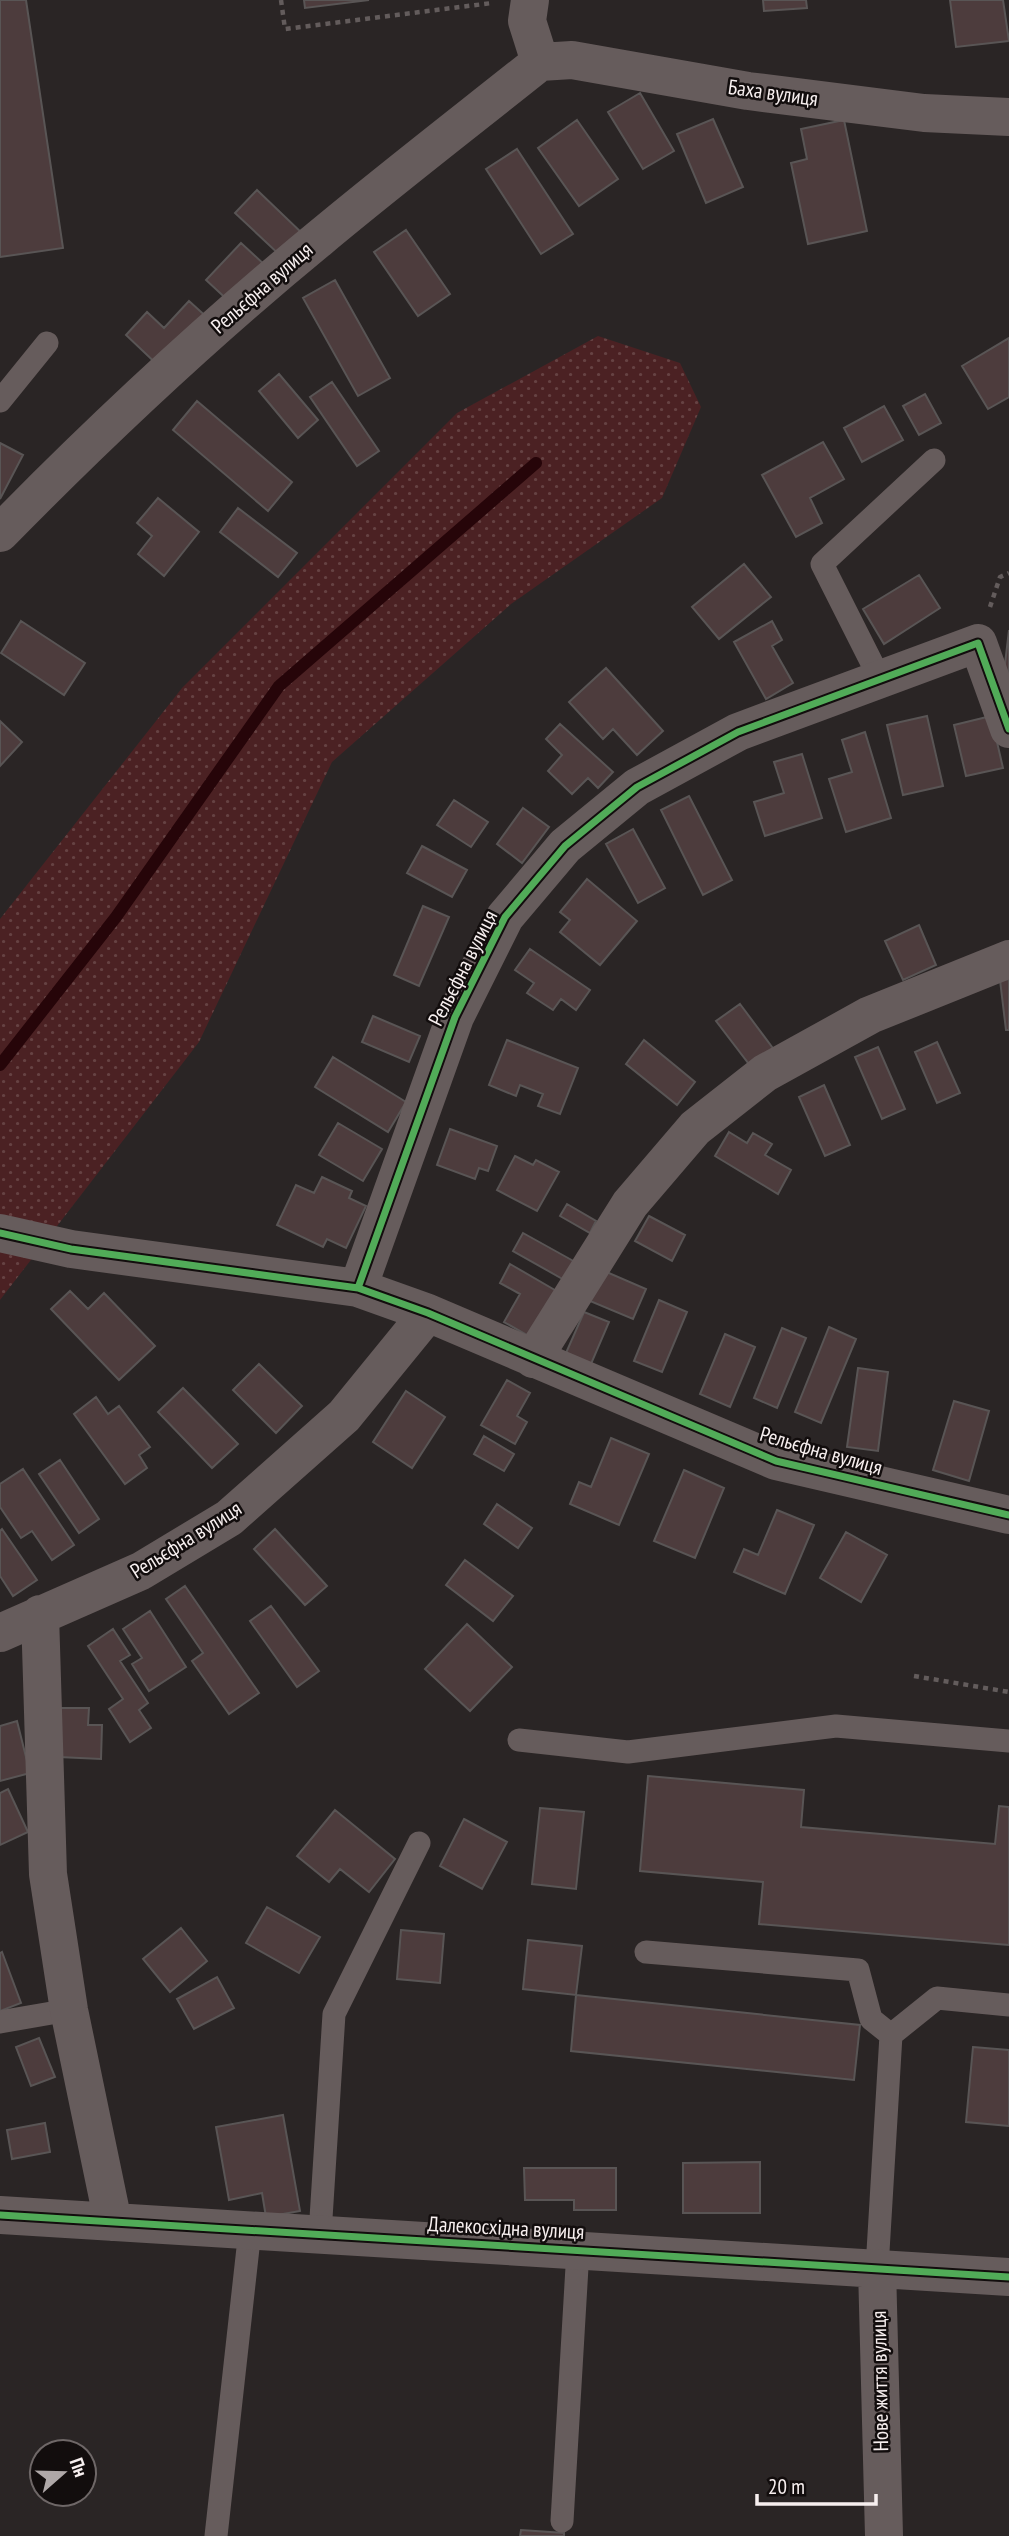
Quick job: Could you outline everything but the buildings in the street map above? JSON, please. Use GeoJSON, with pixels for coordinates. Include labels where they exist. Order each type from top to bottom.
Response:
{"type":"FeatureCollection","features":[{"type":"Feature","properties":{"kind":"street"},"geometry":{"type":"LineString","coordinates":[[514,1],[527,21],[540,62]]}},
{"type":"Feature","properties":{"kind":"street","name":"Баха вулиця"},"geometry":{"type":"LineString","coordinates":[[540,62],[572,60],[748,91],[924,113],[1009,117]]}},
{"type":"Feature","properties":{"kind":"street","name":"Рельєфна вулиця"},"geometry":{"type":"LineString","coordinates":[[0,533],[86,446],[319,238],[540,62]]}},
{"type":"Feature","properties":{"kind":"street","name":"Рельєфна вулиця"},"geometry":{"type":"LineString","coordinates":[[358,1288],[454,1017],[505,917],[565,846],[637,787],[738,732],[978,643],[1009,729]]}},
{"type":"Feature","properties":{"kind":"street"},"geometry":{"type":"LineString","coordinates":[[533,1359],[630,1204],[695,1128],[765,1073],[870,1015],[1009,958]]}},
{"type":"Feature","properties":{"kind":"street","name":"Рельєфна вулиця"},"geometry":{"type":"LineString","coordinates":[[0,1233],[71,1249],[358,1288],[428,1313],[776,1461],[1009,1515]]}},
{"type":"Feature","properties":{"kind":"street","name":"Рельєфна вулиця"},"geometry":{"type":"LineString","coordinates":[[0,1633],[141,1571],[229,1518],[344,1416],[428,1313]]}},
{"type":"Feature","properties":{"kind":"street"},"geometry":{"type":"LineString","coordinates":[[40,1615],[48,1874],[69,2010],[113,2222]]}},
{"type":"Feature","properties":{"kind":"street","name":"Далекосхідна вулиця"},"geometry":{"type":"LineString","coordinates":[[0,2215],[1009,2277]]}},
{"type":"Feature","properties":{"kind":"street","name":"Нове життя вулиця"},"geometry":{"type":"LineString","coordinates":[[877,2269],[884,2536]]}},
{"type":"Feature","properties":{"kind":"lane"},"geometry":{"type":"LineString","coordinates":[[0,401],[47,343]]}},
{"type":"Feature","properties":{"kind":"lane"},"geometry":{"type":"LineString","coordinates":[[880,679],[822,564],[934,460]]}},
{"type":"Feature","properties":{"kind":"lane"},"geometry":{"type":"LineString","coordinates":[[519,1740],[628,1752],[836,1726],[1009,1741]]}},
{"type":"Feature","properties":{"kind":"lane"},"geometry":{"type":"LineString","coordinates":[[320,2235],[334,2014],[419,1843]]}},
{"type":"Feature","properties":{"kind":"lane"},"geometry":{"type":"LineString","coordinates":[[646,1952],[858,1970],[871,2019],[891,2035]]}},
{"type":"Feature","properties":{"kind":"lane"},"geometry":{"type":"LineString","coordinates":[[877,2269],[891,2035],[937,1998],[1009,2005]]}},
{"type":"Feature","properties":{"kind":"lane"},"geometry":{"type":"LineString","coordinates":[[0,2022],[69,2010]]}},
{"type":"Feature","properties":{"kind":"lane"},"geometry":{"type":"LineString","coordinates":[[216,2536],[250,2230]]}},
{"type":"Feature","properties":{"kind":"lane"},"geometry":{"type":"LineString","coordinates":[[562,2521],[578,2250]]}},
{"type":"Feature","properties":{"kind":"path"},"geometry":{"type":"LineString","coordinates":[[281,0],[285,29],[514,1]]}},
{"type":"Feature","properties":{"kind":"path"},"geometry":{"type":"LineString","coordinates":[[1000,578],[1009,573]]}},
{"type":"Feature","properties":{"kind":"path"},"geometry":{"type":"LineString","coordinates":[[914,1676],[1009,1692]]}},
{"type":"Feature","properties":{"kind":"shaded area"},"geometry":{"type":"Polygon","coordinates":[[[598,336],[680,363],[701,407],[662,498],[511,604],[332,762],[199,1042],[0,1300],[0,919],[182,688],[457,413],[598,336]]]}},
{"type":"Feature","properties":{"kind":"waterway"},"geometry":{"type":"LineString","coordinates":[[0,1065],[116,917],[279,686],[536,463]]}},
{"type":"Feature","properties":{"kind":"cycle path"},"geometry":{"type":"LineString","coordinates":[[358,1288],[455,1017],[505,917],[565,846],[637,787],[738,732],[978,643],[1009,729]]}},
{"type":"Feature","properties":{"kind":"cycle path"},"geometry":{"type":"LineString","coordinates":[[0,1233],[71,1249],[358,1288],[428,1313],[776,1461],[1009,1515]]}},
{"type":"Feature","properties":{"kind":"cycle path"},"geometry":{"type":"LineString","coordinates":[[0,2215],[1009,2277]]}}]}
